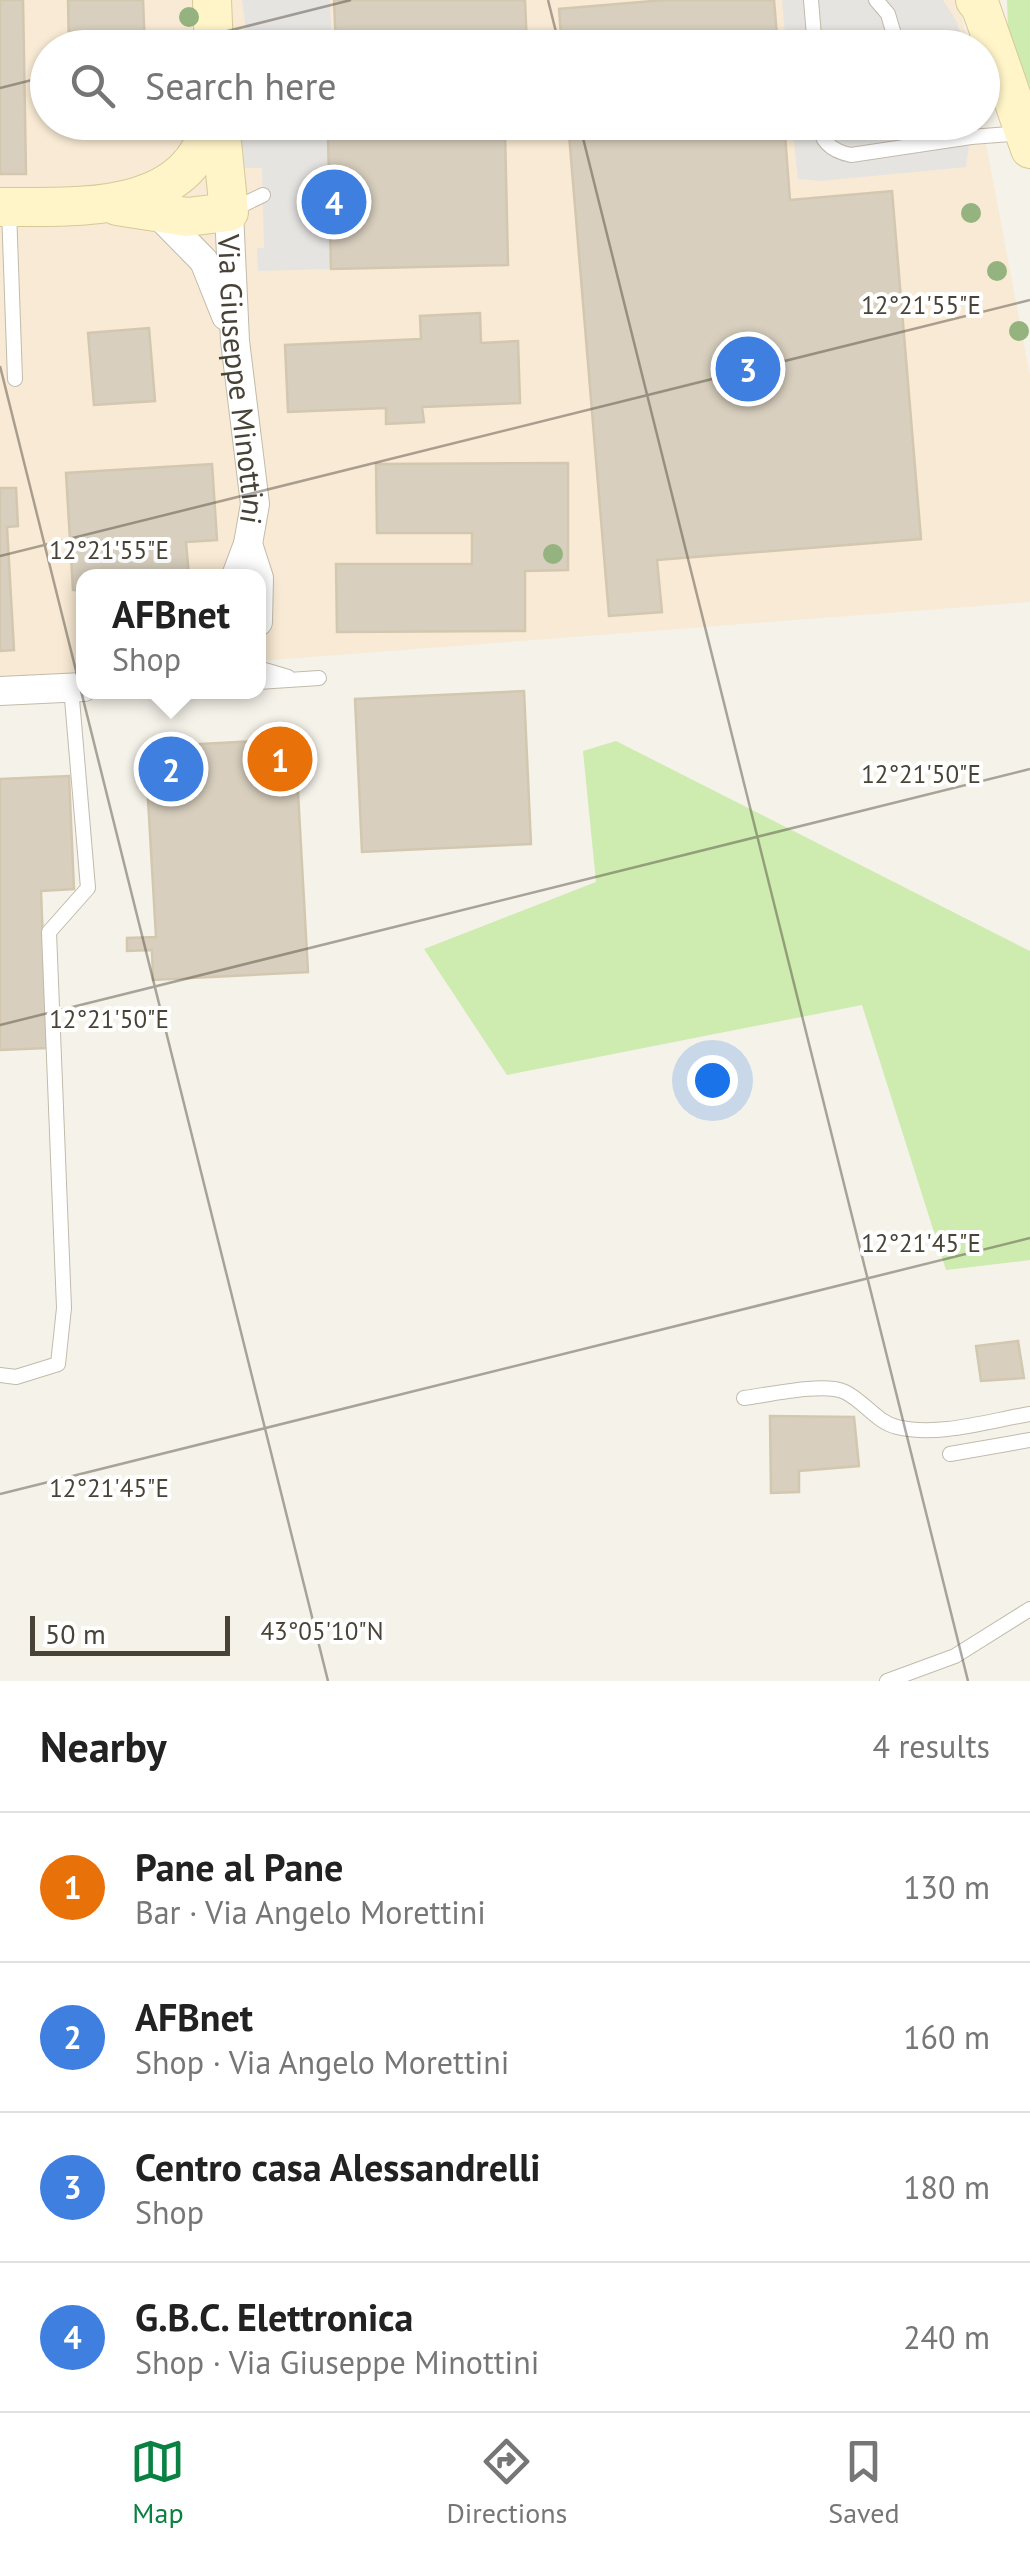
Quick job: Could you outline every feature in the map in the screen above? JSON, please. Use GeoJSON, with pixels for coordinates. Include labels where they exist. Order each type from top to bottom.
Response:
{"type":"FeatureCollection","features":[{"type":"Feature","properties":{"kind":"main road"},"geometry":{"type":"LineString","coordinates":[[212,0],[213,30]]}},
{"type":"Feature","properties":{"kind":"main road"},"geometry":{"type":"LineString","coordinates":[[979,3],[988,30]]}},
{"type":"Feature","properties":{"kind":"main road"},"geometry":{"type":"LineString","coordinates":[[1000,63],[1027,141]]}},
{"type":"Feature","properties":{"kind":"main road"},"geometry":{"type":"LineString","coordinates":[[112,205],[163,187],[185,169],[206,140]]}},
{"type":"Feature","properties":{"kind":"main road"},"geometry":{"type":"LineString","coordinates":[[4,207],[112,205],[187,218],[229,212],[222,140]]}},
{"type":"Feature","properties":{"kind":"street"},"geometry":{"type":"LineString","coordinates":[[156,212],[204,262],[234,341]]}},
{"type":"Feature","properties":{"kind":"street","name":"Via Giuseppe Minottini"},"geometry":{"type":"LineString","coordinates":[[229,212],[234,341],[255,504],[239,569]]}},
{"type":"Feature","properties":{"kind":"street","name":"Via Giuseppe Minottini"},"geometry":{"type":"LineString","coordinates":[[248,544],[256,569]]}},
{"type":"Feature","properties":{"kind":"street"},"geometry":{"type":"LineString","coordinates":[[0,691],[76,687]]}},
{"type":"Feature","properties":{"kind":"lane"},"geometry":{"type":"LineString","coordinates":[[811,0],[814,30]]}},
{"type":"Feature","properties":{"kind":"lane"},"geometry":{"type":"LineString","coordinates":[[876,0],[888,14],[893,30]]}},
{"type":"Feature","properties":{"kind":"lane"},"geometry":{"type":"LineString","coordinates":[[1000,139],[1027,141]]}},
{"type":"Feature","properties":{"kind":"lane"},"geometry":{"type":"LineString","coordinates":[[825,140],[836,152],[851,155],[950,140]]}},
{"type":"Feature","properties":{"kind":"lane"},"geometry":{"type":"LineString","coordinates":[[229,212],[263,195]]}},
{"type":"Feature","properties":{"kind":"lane"},"geometry":{"type":"LineString","coordinates":[[4,207],[15,379]]}},
{"type":"Feature","properties":{"kind":"lane"},"geometry":{"type":"LineString","coordinates":[[266,671],[293,679]]}},
{"type":"Feature","properties":{"kind":"lane"},"geometry":{"type":"LineString","coordinates":[[266,681],[319,678]]}},
{"type":"Feature","properties":{"kind":"lane"},"geometry":{"type":"LineString","coordinates":[[0,1375],[16,1376],[58,1364],[64,1308],[49,932],[88,888],[78,699]]}},
{"type":"Feature","properties":{"kind":"lane"},"geometry":{"type":"LineString","coordinates":[[744,1398],[824,1388],[844,1391],[884,1422],[936,1430],[1030,1414]]}},
{"type":"Feature","properties":{"kind":"lane"},"geometry":{"type":"LineString","coordinates":[[950,1454],[1030,1440]]}},
{"type":"Feature","properties":{"kind":"lane"},"geometry":{"type":"LineString","coordinates":[[887,1681],[955,1656],[1030,1609]]}},
{"type":"Feature","properties":{"kind":"shaded area"},"geometry":{"type":"Polygon","coordinates":[[[0,0],[959,0],[965,30],[30,30],[30,140],[985,140],[1030,376],[1030,602],[266,660],[266,569],[76,569],[76,676],[0,681],[0,0]]]}},
{"type":"Feature","properties":{"kind":"shaded area"},"geometry":{"type":"Polygon","coordinates":[[[242,0],[330,0],[331,30],[246,30],[242,0]]]}},
{"type":"Feature","properties":{"kind":"shaded area"},"geometry":{"type":"Polygon","coordinates":[[[782,0],[943,0],[959,30],[785,30],[782,0]]]}},
{"type":"Feature","properties":{"kind":"shaded area"},"geometry":{"type":"Polygon","coordinates":[[[241,140],[328,140],[331,269],[258,271],[257,248],[264,248],[262,168],[242,168],[241,140]]]}},
{"type":"Feature","properties":{"kind":"shaded area"},"geometry":{"type":"Polygon","coordinates":[[[794,140],[970,140],[966,167],[821,181],[798,179],[794,140]]]}},
{"type":"Feature","properties":{"kind":"green space"},"geometry":{"type":"Polygon","coordinates":[[[1007,0],[1030,0],[1030,88],[1008,28],[1007,0]]]}},
{"type":"Feature","properties":{"kind":"green space"},"geometry":{"type":"Polygon","coordinates":[[[616,741],[1030,951],[1030,1260],[946,1270],[862,1005],[507,1075],[424,949],[596,882],[583,751],[616,741]]]}},
{"type":"Feature","properties":{"kind":"building"},"geometry":{"type":"Polygon","coordinates":[[[0,0],[23,0],[26,174],[0,174],[0,0]]]}},
{"type":"Feature","properties":{"kind":"building"},"geometry":{"type":"Polygon","coordinates":[[[68,0],[143,0],[144,30],[69,30],[68,0]]]}},
{"type":"Feature","properties":{"kind":"building"},"geometry":{"type":"Polygon","coordinates":[[[334,0],[525,0],[526,30],[335,30],[334,0]]]}},
{"type":"Feature","properties":{"kind":"building"},"geometry":{"type":"Polygon","coordinates":[[[664,0],[774,0],[776,30],[561,30],[559,9],[664,0]]]}},
{"type":"Feature","properties":{"kind":"building"},"geometry":{"type":"Polygon","coordinates":[[[328,140],[505,140],[508,265],[331,269],[328,140]]]}},
{"type":"Feature","properties":{"kind":"building"},"geometry":{"type":"Polygon","coordinates":[[[569,140],[785,140],[790,200],[892,191],[921,539],[657,560],[662,612],[609,616],[569,140]]]}},
{"type":"Feature","properties":{"kind":"building"},"geometry":{"type":"Polygon","coordinates":[[[480,313],[481,343],[518,341],[520,403],[422,407],[424,422],[386,424],[386,408],[288,412],[285,345],[421,339],[420,316],[480,313]]]}},
{"type":"Feature","properties":{"kind":"building"},"geometry":{"type":"Polygon","coordinates":[[[149,328],[155,401],[94,405],[88,333],[149,328]]]}},
{"type":"Feature","properties":{"kind":"building"},"geometry":{"type":"Polygon","coordinates":[[[568,463],[568,570],[525,571],[525,631],[337,632],[336,564],[472,564],[472,533],[377,533],[376,464],[568,463]]]}},
{"type":"Feature","properties":{"kind":"building"},"geometry":{"type":"Polygon","coordinates":[[[212,464],[217,540],[186,542],[188,569],[76,569],[73,590],[66,473],[212,464]]]}},
{"type":"Feature","properties":{"kind":"building"},"geometry":{"type":"Polygon","coordinates":[[[0,488],[16,488],[18,526],[7,527],[14,650],[0,651],[0,488]]]}},
{"type":"Feature","properties":{"kind":"building"},"geometry":{"type":"Polygon","coordinates":[[[524,691],[531,844],[362,852],[355,699],[524,691]]]}},
{"type":"Feature","properties":{"kind":"building"},"geometry":{"type":"Polygon","coordinates":[[[295,739],[308,972],[153,980],[152,950],[127,951],[127,938],[156,937],[145,747],[295,739]]]}},
{"type":"Feature","properties":{"kind":"building"},"geometry":{"type":"Polygon","coordinates":[[[69,776],[74,889],[41,891],[47,1048],[0,1050],[0,779],[69,776]]]}},
{"type":"Feature","properties":{"kind":"building"},"geometry":{"type":"Polygon","coordinates":[[[1018,1341],[1024,1378],[981,1381],[976,1346],[1018,1341]]]}},
{"type":"Feature","properties":{"kind":"building"},"geometry":{"type":"Polygon","coordinates":[[[770,1416],[854,1417],[859,1466],[799,1471],[799,1492],[771,1493],[770,1416]]]}},
{"type":"Feature","properties":{"kind":"place","name":"G.B.C. Elettronica"},"geometry":{"type":"Point","coordinates":[334,202]}},
{"type":"Feature","properties":{"kind":"place","name":"Centro casa Alessandrelli"},"geometry":{"type":"Point","coordinates":[748,369]}},
{"type":"Feature","properties":{"kind":"place","name":"Pane al Pane"},"geometry":{"type":"Point","coordinates":[280,759]}},
{"type":"Feature","properties":{"kind":"place","name":"AFBnet"},"geometry":{"type":"Point","coordinates":[171,769]}}]}
